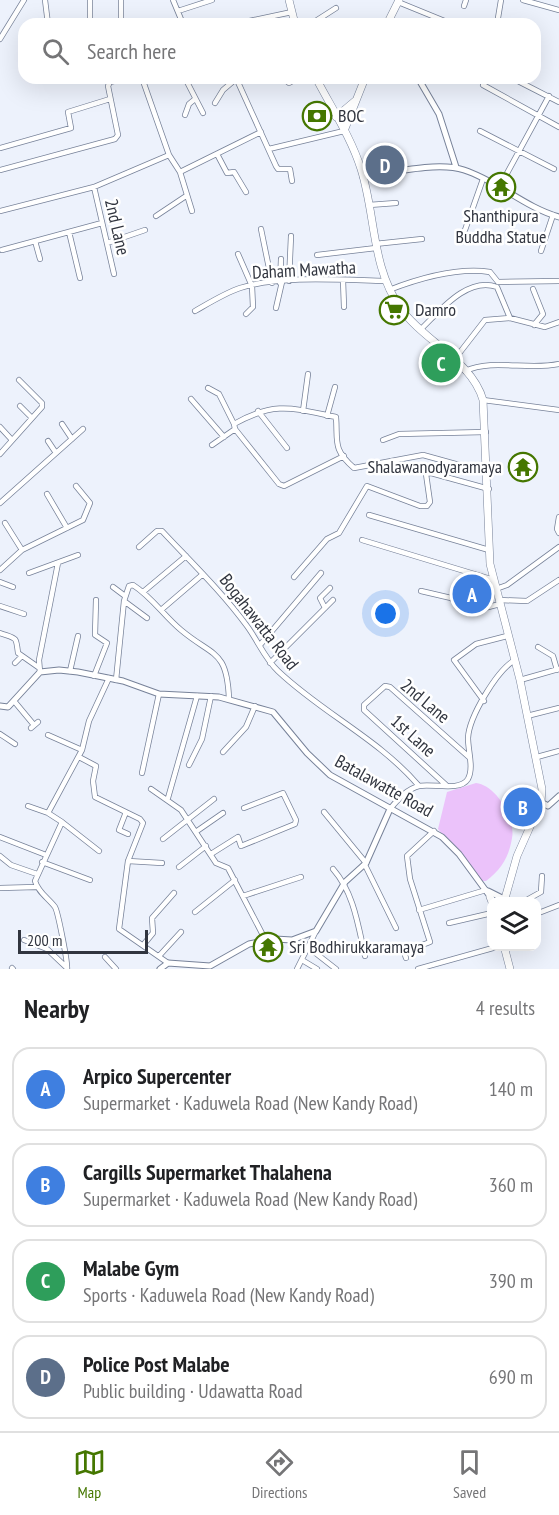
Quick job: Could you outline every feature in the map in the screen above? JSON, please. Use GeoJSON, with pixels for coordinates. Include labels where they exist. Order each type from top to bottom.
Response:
{"type":"FeatureCollection","features":[{"type":"Feature","properties":{"kind":"main road"},"geometry":{"type":"LineString","coordinates":[[289,0],[294,18]]}},
{"type":"Feature","properties":{"kind":"main road"},"geometry":{"type":"LineString","coordinates":[[391,18],[398,1]]}},
{"type":"Feature","properties":{"kind":"main road"},"geometry":{"type":"LineString","coordinates":[[319,84],[344,132],[363,177],[376,246],[389,290],[400,308],[420,330],[476,383],[483,400],[489,489],[489,550],[496,589],[520,680],[542,781],[541,802],[517,856],[505,897]]}},
{"type":"Feature","properties":{"kind":"main road"},"geometry":{"type":"LineString","coordinates":[[344,132],[363,84]]}},
{"type":"Feature","properties":{"kind":"main road"},"geometry":{"type":"LineString","coordinates":[[336,117],[356,100]]}},
{"type":"Feature","properties":{"kind":"main road"},"geometry":{"type":"LineString","coordinates":[[504,951],[510,969]]}},
{"type":"Feature","properties":{"kind":"street"},"geometry":{"type":"LineString","coordinates":[[0,39],[24,0]]}},
{"type":"Feature","properties":{"kind":"street"},"geometry":{"type":"LineString","coordinates":[[45,0],[47,18]]}},
{"type":"Feature","properties":{"kind":"street"},"geometry":{"type":"LineString","coordinates":[[90,0],[90,18]]}},
{"type":"Feature","properties":{"kind":"street"},"geometry":{"type":"LineString","coordinates":[[121,0],[121,18]]}},
{"type":"Feature","properties":{"kind":"street"},"geometry":{"type":"LineString","coordinates":[[173,0],[181,18]]}},
{"type":"Feature","properties":{"kind":"street"},"geometry":{"type":"LineString","coordinates":[[178,11],[212,0]]}},
{"type":"Feature","properties":{"kind":"street"},"geometry":{"type":"LineString","coordinates":[[498,18],[501,0]]}},
{"type":"Feature","properties":{"kind":"street"},"geometry":{"type":"LineString","coordinates":[[523,0],[559,10]]}},
{"type":"Feature","properties":{"kind":"street"},"geometry":{"type":"LineString","coordinates":[[549,8],[551,0]]}},
{"type":"Feature","properties":{"kind":"street"},"geometry":{"type":"LineString","coordinates":[[398,1],[438,18]]}},
{"type":"Feature","properties":{"kind":"street"},"geometry":{"type":"LineString","coordinates":[[320,18],[336,8]]}},
{"type":"Feature","properties":{"kind":"street"},"geometry":{"type":"LineString","coordinates":[[264,18],[292,12]]}},
{"type":"Feature","properties":{"kind":"street"},"geometry":{"type":"LineString","coordinates":[[0,170],[115,139],[118,135],[108,84]]}},
{"type":"Feature","properties":{"kind":"street"},"geometry":{"type":"LineString","coordinates":[[144,84],[169,155],[180,172],[192,211]]}},
{"type":"Feature","properties":{"kind":"street"},"geometry":{"type":"LineString","coordinates":[[188,84],[203,113]]}},
{"type":"Feature","properties":{"kind":"street"},"geometry":{"type":"LineString","coordinates":[[215,103],[223,90],[231,84]]}},
{"type":"Feature","properties":{"kind":"street"},"geometry":{"type":"LineString","coordinates":[[239,84],[278,169],[290,169],[292,181]]}},
{"type":"Feature","properties":{"kind":"street"},"geometry":{"type":"LineString","coordinates":[[421,84],[439,114],[456,167]]}},
{"type":"Feature","properties":{"kind":"street"},"geometry":{"type":"LineString","coordinates":[[524,84],[559,102]]}},
{"type":"Feature","properties":{"kind":"street"},"geometry":{"type":"LineString","coordinates":[[483,85],[559,128]]}},
{"type":"Feature","properties":{"kind":"street"},"geometry":{"type":"LineString","coordinates":[[499,188],[549,96]]}},
{"type":"Feature","properties":{"kind":"street"},"geometry":{"type":"LineString","coordinates":[[0,147],[71,128],[68,112],[110,99]]}},
{"type":"Feature","properties":{"kind":"street"},"geometry":{"type":"LineString","coordinates":[[185,115],[189,104],[195,99]]}},
{"type":"Feature","properties":{"kind":"street"},"geometry":{"type":"LineString","coordinates":[[480,131],[554,169]]}},
{"type":"Feature","properties":{"kind":"street"},"geometry":{"type":"LineString","coordinates":[[180,172],[261,132]]}},
{"type":"Feature","properties":{"kind":"street"},"geometry":{"type":"LineString","coordinates":[[269,148],[344,132]]}},
{"type":"Feature","properties":{"kind":"street"},"geometry":{"type":"LineString","coordinates":[[217,154],[227,173],[234,172],[246,192]]}},
{"type":"Feature","properties":{"kind":"street"},"geometry":{"type":"LineString","coordinates":[[0,211],[94,187],[169,155]]}},
{"type":"Feature","properties":{"kind":"street"},"geometry":{"type":"LineString","coordinates":[[363,177],[392,172],[456,167],[556,216],[541,251]]}},
{"type":"Feature","properties":{"kind":"street"},"geometry":{"type":"LineString","coordinates":[[465,230],[483,179]]}},
{"type":"Feature","properties":{"kind":"street","name":"2nd Lane"},"geometry":{"type":"LineString","coordinates":[[94,187],[114,274]]}},
{"type":"Feature","properties":{"kind":"street"},"geometry":{"type":"LineString","coordinates":[[156,216],[186,196]]}},
{"type":"Feature","properties":{"kind":"street"},"geometry":{"type":"LineString","coordinates":[[368,205],[396,203]]}},
{"type":"Feature","properties":{"kind":"street"},"geometry":{"type":"LineString","coordinates":[[3,250],[102,223]]}},
{"type":"Feature","properties":{"kind":"street"},"geometry":{"type":"LineString","coordinates":[[261,229],[272,283]]}},
{"type":"Feature","properties":{"kind":"street"},"geometry":{"type":"LineString","coordinates":[[106,243],[146,230]]}},
{"type":"Feature","properties":{"kind":"street"},"geometry":{"type":"LineString","coordinates":[[69,232],[80,278]]}},
{"type":"Feature","properties":{"kind":"street"},"geometry":{"type":"LineString","coordinates":[[289,281],[291,236]]}},
{"type":"Feature","properties":{"kind":"street"},"geometry":{"type":"LineString","coordinates":[[317,255],[422,239]]}},
{"type":"Feature","properties":{"kind":"street"},"geometry":{"type":"LineString","coordinates":[[35,241],[40,259]]}},
{"type":"Feature","properties":{"kind":"street"},"geometry":{"type":"LineString","coordinates":[[238,254],[252,286],[253,307],[246,314]]}},
{"type":"Feature","properties":{"kind":"street"},"geometry":{"type":"LineString","coordinates":[[276,308],[281,282],[281,259]]}},
{"type":"Feature","properties":{"kind":"street"},"geometry":{"type":"LineString","coordinates":[[389,290],[445,274],[481,271],[490,272],[498,282],[559,281]]}},
{"type":"Feature","properties":{"kind":"street"},"geometry":{"type":"LineString","coordinates":[[343,280],[344,307]]}},
{"type":"Feature","properties":{"kind":"street","name":"Daham Mawatha"},"geometry":{"type":"LineString","coordinates":[[195,311],[232,292],[252,286],[289,281],[385,281]]}},
{"type":"Feature","properties":{"kind":"street"},"geometry":{"type":"LineString","coordinates":[[420,330],[459,293],[485,285],[497,287],[510,318]]}},
{"type":"Feature","properties":{"kind":"street"},"geometry":{"type":"LineString","coordinates":[[533,289],[543,314],[534,325]]}},
{"type":"Feature","properties":{"kind":"street"},"geometry":{"type":"LineString","coordinates":[[453,360],[482,321],[510,318],[549,327],[559,322]]}},
{"type":"Feature","properties":{"kind":"street"},"geometry":{"type":"LineString","coordinates":[[465,371],[490,364],[515,368],[559,364]]}},
{"type":"Feature","properties":{"kind":"street"},"geometry":{"type":"LineString","coordinates":[[303,411],[308,374]]}},
{"type":"Feature","properties":{"kind":"street"},"geometry":{"type":"LineString","coordinates":[[0,453],[42,407],[42,403],[19,380]]}},
{"type":"Feature","properties":{"kind":"street"},"geometry":{"type":"LineString","coordinates":[[327,416],[334,387]]}},
{"type":"Feature","properties":{"kind":"street"},"geometry":{"type":"LineString","coordinates":[[208,388],[219,394],[235,420],[235,427],[279,484],[284,486],[344,456]]}},
{"type":"Feature","properties":{"kind":"street"},"geometry":{"type":"LineString","coordinates":[[191,399],[224,437]]}},
{"type":"Feature","properties":{"kind":"street"},"geometry":{"type":"LineString","coordinates":[[483,400],[559,410]]}},
{"type":"Feature","properties":{"kind":"street"},"geometry":{"type":"LineString","coordinates":[[20,406],[32,418]]}},
{"type":"Feature","properties":{"kind":"street"},"geometry":{"type":"LineString","coordinates":[[212,446],[258,411],[281,406],[336,417],[334,433],[344,456],[354,468],[423,455],[488,473]]}},
{"type":"Feature","properties":{"kind":"street"},"geometry":{"type":"LineString","coordinates":[[258,411],[286,448]]}},
{"type":"Feature","properties":{"kind":"street"},"geometry":{"type":"LineString","coordinates":[[62,424],[72,439]]}},
{"type":"Feature","properties":{"kind":"street"},"geometry":{"type":"LineString","coordinates":[[0,427],[12,440]]}},
{"type":"Feature","properties":{"kind":"street"},"geometry":{"type":"LineString","coordinates":[[0,503],[83,429]]}},
{"type":"Feature","properties":{"kind":"street"},"geometry":{"type":"LineString","coordinates":[[383,440],[399,434],[486,432]]}},
{"type":"Feature","properties":{"kind":"street"},"geometry":{"type":"LineString","coordinates":[[48,441],[56,453]]}},
{"type":"Feature","properties":{"kind":"street"},"geometry":{"type":"LineString","coordinates":[[294,577],[327,539],[339,533],[367,486],[420,506],[427,506],[430,502],[426,474],[431,473],[489,489]]}},
{"type":"Feature","properties":{"kind":"street"},"geometry":{"type":"LineString","coordinates":[[0,570],[22,550],[83,520],[90,503],[76,486]]}},
{"type":"Feature","properties":{"kind":"street"},"geometry":{"type":"LineString","coordinates":[[47,494],[67,528]]}},
{"type":"Feature","properties":{"kind":"street"},"geometry":{"type":"LineString","coordinates":[[369,516],[489,550]]}},
{"type":"Feature","properties":{"kind":"street"},"geometry":{"type":"LineString","coordinates":[[559,517],[557,529],[559,533]]}},
{"type":"Feature","properties":{"kind":"street"},"geometry":{"type":"LineString","coordinates":[[5,523],[22,550]]}},
{"type":"Feature","properties":{"kind":"street","name":"Bogahawatta Road"},"geometry":{"type":"LineString","coordinates":[[139,548],[159,531],[203,574],[260,645],[270,663],[286,679],[345,725],[385,751],[418,786]]}},
{"type":"Feature","properties":{"kind":"street"},"geometry":{"type":"LineString","coordinates":[[362,540],[494,580]]}},
{"type":"Feature","properties":{"kind":"street"},"geometry":{"type":"LineString","coordinates":[[496,589],[507,585],[559,547]]}},
{"type":"Feature","properties":{"kind":"street"},"geometry":{"type":"LineString","coordinates":[[29,573],[78,555]]}},
{"type":"Feature","properties":{"kind":"street"},"geometry":{"type":"LineString","coordinates":[[143,592],[186,556]]}},
{"type":"Feature","properties":{"kind":"street"},"geometry":{"type":"LineString","coordinates":[[1,709],[15,701],[39,669],[58,563]]}},
{"type":"Feature","properties":{"kind":"street"},"geometry":{"type":"LineString","coordinates":[[260,645],[321,573]]}},
{"type":"Feature","properties":{"kind":"street"},"geometry":{"type":"LineString","coordinates":[[161,610],[203,574]]}},
{"type":"Feature","properties":{"kind":"street"},"geometry":{"type":"LineString","coordinates":[[421,591],[451,598],[469,612],[499,602],[527,601],[559,580]]}},
{"type":"Feature","properties":{"kind":"street"},"geometry":{"type":"LineString","coordinates":[[0,582],[13,587]]}},
{"type":"Feature","properties":{"kind":"street"},"geometry":{"type":"LineString","coordinates":[[116,680],[125,598],[131,585],[143,592],[183,632],[216,655],[228,678],[230,699]]}},
{"type":"Feature","properties":{"kind":"street"},"geometry":{"type":"LineString","coordinates":[[113,587],[147,618]]}},
{"type":"Feature","properties":{"kind":"street"},"geometry":{"type":"LineString","coordinates":[[325,608],[320,598],[330,588]]}},
{"type":"Feature","properties":{"kind":"street"},"geometry":{"type":"LineString","coordinates":[[94,676],[107,643],[106,640],[94,635],[96,600]]}},
{"type":"Feature","properties":{"kind":"street"},"geometry":{"type":"LineString","coordinates":[[270,663],[333,600]]}},
{"type":"Feature","properties":{"kind":"street"},"geometry":{"type":"LineString","coordinates":[[0,606],[24,614]]}},
{"type":"Feature","properties":{"kind":"street"},"geometry":{"type":"LineString","coordinates":[[0,633],[17,640],[17,651],[39,669]]}},
{"type":"Feature","properties":{"kind":"street"},"geometry":{"type":"LineString","coordinates":[[70,671],[78,636]]}},
{"type":"Feature","properties":{"kind":"street"},"geometry":{"type":"LineString","coordinates":[[484,700],[453,661],[476,644],[507,636]]}},
{"type":"Feature","properties":{"kind":"street"},"geometry":{"type":"LineString","coordinates":[[520,680],[558,669],[553,656],[538,647]]}},
{"type":"Feature","properties":{"kind":"street"},"geometry":{"type":"LineString","coordinates":[[15,663],[22,656]]}},
{"type":"Feature","properties":{"kind":"street"},"geometry":{"type":"LineString","coordinates":[[297,969],[345,882],[365,864],[390,808],[405,793],[418,786],[459,786],[466,783],[470,772],[469,728],[497,677],[508,664],[515,660]]}},
{"type":"Feature","properties":{"kind":"street","name":"Batalawatte Road"},"geometry":{"type":"LineString","coordinates":[[39,669],[70,671],[109,678],[159,694],[230,699],[273,712],[307,753],[330,775],[434,831],[456,849],[490,897]]}},
{"type":"Feature","properties":{"kind":"street"},"geometry":{"type":"LineString","coordinates":[[48,813],[79,757],[89,721],[109,678]]}},
{"type":"Feature","properties":{"kind":"street","name":"2nd Lane"},"geometry":{"type":"LineString","coordinates":[[363,708],[386,686],[390,687],[470,758]]}},
{"type":"Feature","properties":{"kind":"street"},"geometry":{"type":"LineString","coordinates":[[142,773],[159,694]]}},
{"type":"Feature","properties":{"kind":"street"},"geometry":{"type":"LineString","coordinates":[[168,798],[197,696]]}},
{"type":"Feature","properties":{"kind":"street"},"geometry":{"type":"LineString","coordinates":[[189,765],[202,739],[211,696]]}},
{"type":"Feature","properties":{"kind":"street"},"geometry":{"type":"LineString","coordinates":[[15,701],[34,725]]}},
{"type":"Feature","properties":{"kind":"street"},"geometry":{"type":"LineString","coordinates":[[223,752],[246,727],[256,706]]}},
{"type":"Feature","properties":{"kind":"street","name":"1st Lane"},"geometry":{"type":"LineString","coordinates":[[363,708],[446,785]]}},
{"type":"Feature","properties":{"kind":"street"},"geometry":{"type":"LineString","coordinates":[[527,716],[559,708]]}},
{"type":"Feature","properties":{"kind":"street"},"geometry":{"type":"LineString","coordinates":[[86,732],[94,734]]}},
{"type":"Feature","properties":{"kind":"street"},"geometry":{"type":"LineString","coordinates":[[0,735],[15,744]]}},
{"type":"Feature","properties":{"kind":"street"},"geometry":{"type":"LineString","coordinates":[[48,735],[82,750]]}},
{"type":"Feature","properties":{"kind":"street"},"geometry":{"type":"LineString","coordinates":[[537,757],[559,751]]}},
{"type":"Feature","properties":{"kind":"street"},"geometry":{"type":"LineString","coordinates":[[79,757],[96,766],[93,781],[94,797],[143,823],[128,861],[119,929],[144,944],[168,963],[211,968],[243,947],[266,941],[292,940],[316,931]]}},
{"type":"Feature","properties":{"kind":"street"},"geometry":{"type":"LineString","coordinates":[[151,789],[168,798],[197,831],[216,863],[228,868],[266,941]]}},
{"type":"Feature","properties":{"kind":"street"},"geometry":{"type":"LineString","coordinates":[[211,854],[238,837],[241,846],[295,824],[296,820],[283,793],[244,808]]}},
{"type":"Feature","properties":{"kind":"street"},"geometry":{"type":"LineString","coordinates":[[541,802],[548,806],[559,796]]}},
{"type":"Feature","properties":{"kind":"street"},"geometry":{"type":"LineString","coordinates":[[163,839],[214,799]]}},
{"type":"Feature","properties":{"kind":"street"},"geometry":{"type":"LineString","coordinates":[[28,806],[48,813],[99,851]]}},
{"type":"Feature","properties":{"kind":"street"},"geometry":{"type":"LineString","coordinates":[[126,812],[119,830],[128,834]]}},
{"type":"Feature","properties":{"kind":"street"},"geometry":{"type":"LineString","coordinates":[[324,812],[365,864],[396,928]]}},
{"type":"Feature","properties":{"kind":"street"},"geometry":{"type":"LineString","coordinates":[[197,831],[223,813]]}},
{"type":"Feature","properties":{"kind":"street"},"geometry":{"type":"LineString","coordinates":[[62,822],[34,881],[36,887],[58,913],[67,968]]}},
{"type":"Feature","properties":{"kind":"street"},"geometry":{"type":"LineString","coordinates":[[406,958],[404,952],[430,942],[408,872],[407,856],[434,831]]}},
{"type":"Feature","properties":{"kind":"street"},"geometry":{"type":"LineString","coordinates":[[0,837],[46,855]]}},
{"type":"Feature","properties":{"kind":"street"},"geometry":{"type":"LineString","coordinates":[[179,867],[206,846]]}},
{"type":"Feature","properties":{"kind":"street"},"geometry":{"type":"LineString","coordinates":[[0,856],[11,865],[37,874]]}},
{"type":"Feature","properties":{"kind":"street"},"geometry":{"type":"LineString","coordinates":[[128,861],[162,863]]}},
{"type":"Feature","properties":{"kind":"street"},"geometry":{"type":"LineString","coordinates":[[42,862],[90,880]]}},
{"type":"Feature","properties":{"kind":"street"},"geometry":{"type":"LineString","coordinates":[[333,869],[345,882],[365,956]]}},
{"type":"Feature","properties":{"kind":"street"},"geometry":{"type":"LineString","coordinates":[[532,897],[541,892],[542,876]]}},
{"type":"Feature","properties":{"kind":"street"},"geometry":{"type":"LineString","coordinates":[[243,896],[301,877]]}},
{"type":"Feature","properties":{"kind":"street"},"geometry":{"type":"LineString","coordinates":[[195,912],[235,880]]}},
{"type":"Feature","properties":{"kind":"street"},"geometry":{"type":"LineString","coordinates":[[0,888],[36,887]]}},
{"type":"Feature","properties":{"kind":"street"},"geometry":{"type":"LineString","coordinates":[[144,944],[153,933],[152,918],[174,893]]}},
{"type":"Feature","properties":{"kind":"street"},"geometry":{"type":"LineString","coordinates":[[419,910],[487,899]]}},
{"type":"Feature","properties":{"kind":"street"},"geometry":{"type":"LineString","coordinates":[[541,912],[559,905]]}},
{"type":"Feature","properties":{"kind":"street"},"geometry":{"type":"LineString","coordinates":[[449,923],[487,914]]}},
{"type":"Feature","properties":{"kind":"street"},"geometry":{"type":"LineString","coordinates":[[159,956],[181,932]]}},
{"type":"Feature","properties":{"kind":"street"},"geometry":{"type":"LineString","coordinates":[[24,940],[47,949],[67,968]]}},
{"type":"Feature","properties":{"kind":"street"},"geometry":{"type":"LineString","coordinates":[[309,948],[336,969]]}},
{"type":"Feature","properties":{"kind":"street"},"geometry":{"type":"LineString","coordinates":[[418,969],[487,950]]}},
{"type":"Feature","properties":{"kind":"street"},"geometry":{"type":"LineString","coordinates":[[105,957],[116,969]]}},
{"type":"Feature","properties":{"kind":"street"},"geometry":{"type":"LineString","coordinates":[[302,960],[317,969]]}},
{"type":"Feature","properties":{"kind":"street"},"geometry":{"type":"LineString","coordinates":[[160,969],[168,963]]}},
{"type":"Feature","properties":{"kind":"shaded area"},"geometry":{"type":"Polygon","coordinates":[[[476,783],[483,785],[497,796],[508,813],[512,830],[511,845],[506,857],[500,868],[486,881],[481,881],[438,829],[447,792],[476,783]]]}},
{"type":"Feature","properties":{"kind":"place","name":"BOC"},"geometry":{"type":"Point","coordinates":[317,116]}},
{"type":"Feature","properties":{"kind":"place","name":"Police Post Malabe"},"geometry":{"type":"Point","coordinates":[385,165]}},
{"type":"Feature","properties":{"kind":"place","name":"Shanthipura Buddha Statue"},"geometry":{"type":"Point","coordinates":[501,187]}},
{"type":"Feature","properties":{"kind":"place","name":"Damro"},"geometry":{"type":"Point","coordinates":[394,310]}},
{"type":"Feature","properties":{"kind":"place","name":"Malabe Gym"},"geometry":{"type":"Point","coordinates":[441,363]}},
{"type":"Feature","properties":{"kind":"place","name":"Shalawanodyaramaya"},"geometry":{"type":"Point","coordinates":[523,467]}},
{"type":"Feature","properties":{"kind":"place","name":"Arpico Supercenter"},"geometry":{"type":"Point","coordinates":[472,594]}},
{"type":"Feature","properties":{"kind":"place","name":"Cargills Supermarket Thalahena"},"geometry":{"type":"Point","coordinates":[523,807]}},
{"type":"Feature","properties":{"kind":"place","name":"Sri Bodhirukkaramaya"},"geometry":{"type":"Point","coordinates":[268,947]}}]}
